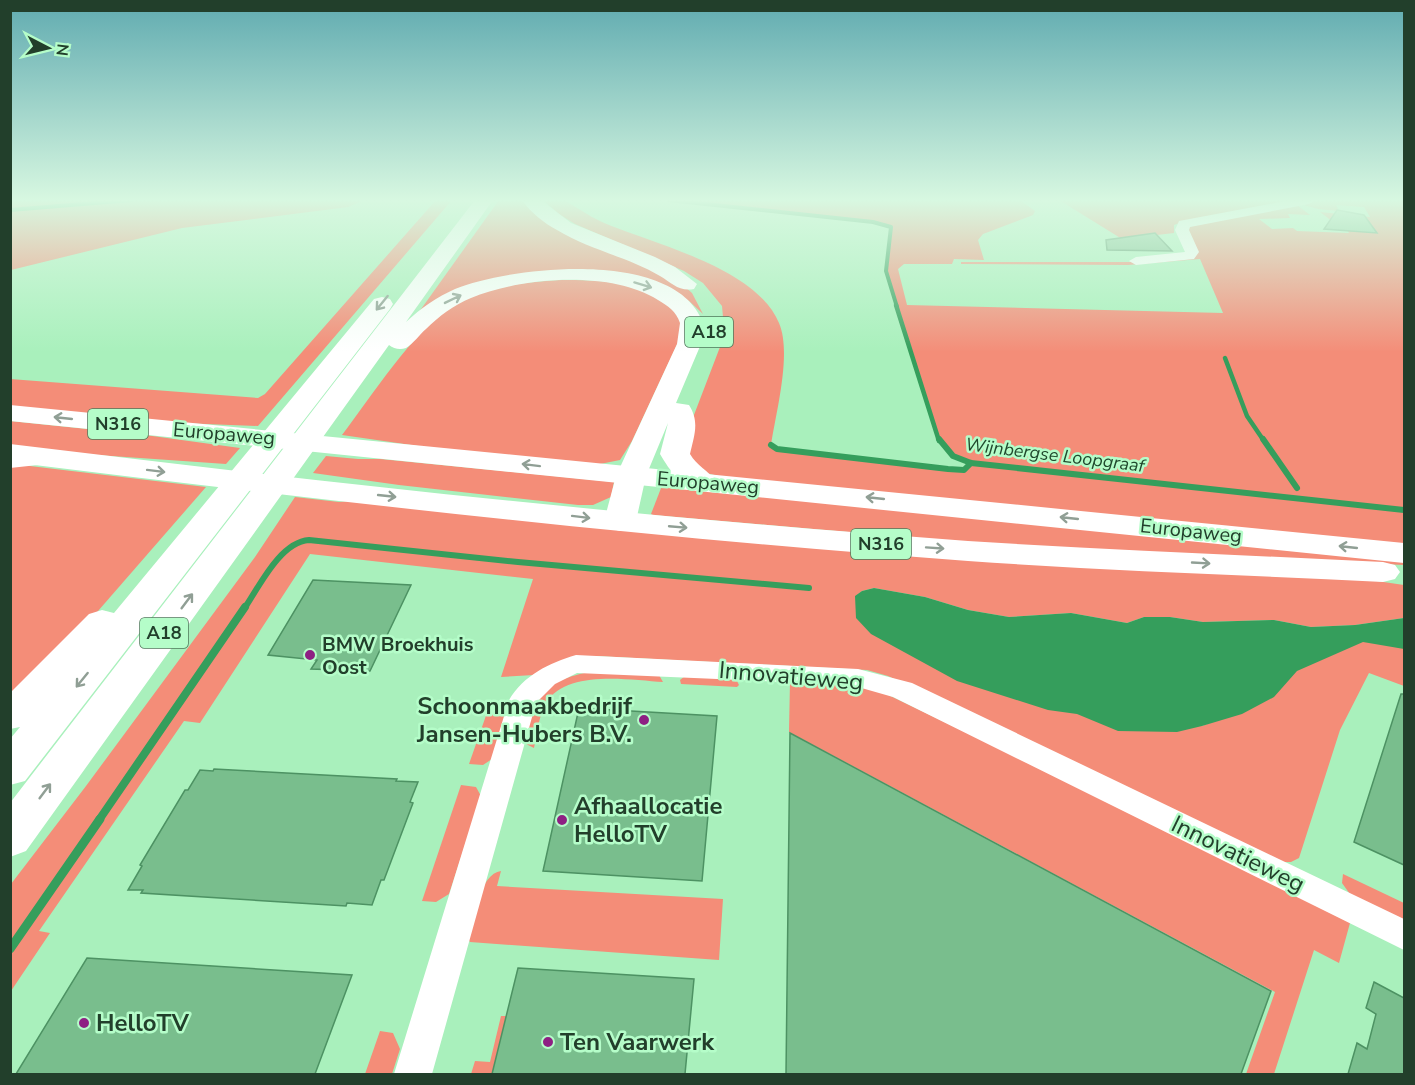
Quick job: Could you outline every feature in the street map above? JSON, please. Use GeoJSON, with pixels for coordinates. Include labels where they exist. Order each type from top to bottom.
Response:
{"type":"FeatureCollection","features":[{"type":"Feature","properties":{"kind":"main road","name":"A18"},"geometry":{"type":"LineString","coordinates":[[10,769],[425,251]]}},
{"type":"Feature","properties":{"kind":"main road","name":"A18"},"geometry":{"type":"LineString","coordinates":[[10,838],[447,251]]}},
{"type":"Feature","properties":{"kind":"main road","name":"A18"},"geometry":{"type":"LineString","coordinates":[[624,251],[663,268],[699,294],[710,315],[704,354],[679,411],[640,477]]}},
{"type":"Feature","properties":{"kind":"main road","name":"A18"},"geometry":{"type":"LineString","coordinates":[[317,428],[420,319],[439,305],[464,293],[522,278],[556,275],[630,281],[665,292],[686,310],[692,325],[689,344],[640,477],[620,521]]}},
{"type":"Feature","properties":{"kind":"main road","name":"A18"},"geometry":{"type":"LineString","coordinates":[[679,411],[683,427],[675,454],[685,471],[700,481]]}},
{"type":"Feature","properties":{"kind":"main road","name":"Europaweg"},"geometry":{"type":"LineString","coordinates":[[10,413],[1404,553]]}},
{"type":"Feature","properties":{"kind":"main road","name":"Europaweg"},"geometry":{"type":"LineString","coordinates":[[19,456],[620,521],[971,551],[1404,574]]}},
{"type":"Feature","properties":{"kind":"main road","name":"A18"},"geometry":{"type":"LineString","coordinates":[[10,716],[64,663],[148,573],[223,503]]}},
{"type":"Feature","properties":{"kind":"street"},"geometry":{"type":"LineString","coordinates":[[1136,261],[1189,256],[1191,251]]}},
{"type":"Feature","properties":{"kind":"street","name":"Innovatieweg"},"geometry":{"type":"LineString","coordinates":[[413,1074],[523,700],[539,682],[556,670],[576,664],[809,674],[858,678],[902,690],[1404,935]]}},
{"type":"Feature","properties":{"kind":"shaded area"},"geometry":{"type":"Polygon","coordinates":[[[11,251],[90,251],[11,270],[11,251]]]}},
{"type":"Feature","properties":{"kind":"shaded area"},"geometry":{"type":"Polygon","coordinates":[[[391,251],[409,251],[258,426],[155,422],[11,408],[10,379],[258,398],[265,394],[391,251]]]}},
{"type":"Feature","properties":{"kind":"shaded area"},"geometry":{"type":"Polygon","coordinates":[[[463,251],[620,251],[683,285],[692,293],[703,314],[689,301],[672,291],[644,281],[522,276],[414,319],[463,251]]]}},
{"type":"Feature","properties":{"kind":"shaded area"},"geometry":{"type":"Polygon","coordinates":[[[637,251],[678,251],[704,261],[750,288],[767,304],[779,323],[783,336],[784,366],[771,445],[777,449],[964,470],[970,463],[948,454],[935,432],[886,271],[888,251],[981,251],[984,260],[954,259],[952,264],[904,264],[898,269],[907,305],[1223,313],[1200,259],[1128,265],[961,264],[961,262],[1152,262],[1187,258],[1186,251],[1404,251],[1404,545],[727,478],[706,473],[690,465],[684,441],[720,347],[724,328],[722,306],[703,283],[684,271],[637,251]]]}},
{"type":"Feature","properties":{"kind":"shaded area"},"geometry":{"type":"Polygon","coordinates":[[[562,280],[601,281],[640,289],[666,302],[682,321],[681,336],[632,441],[620,460],[595,465],[474,454],[342,435],[408,348],[437,317],[452,306],[464,299],[491,290],[520,284],[562,280]]]}},
{"type":"Feature","properties":{"kind":"shaded area"},"geometry":{"type":"Polygon","coordinates":[[[10,421],[145,435],[240,448],[226,464],[11,449],[10,421]]]}},
{"type":"Feature","properties":{"kind":"shaded area"},"geometry":{"type":"Polygon","coordinates":[[[326,456],[380,459],[614,482],[611,497],[593,505],[578,505],[313,473],[326,456]]]}},
{"type":"Feature","properties":{"kind":"shaded area"},"geometry":{"type":"Polygon","coordinates":[[[13,464],[206,487],[78,634],[11,696],[11,466],[13,464]]]}},
{"type":"Feature","properties":{"kind":"shaded area"},"geometry":{"type":"Polygon","coordinates":[[[663,483],[1404,559],[1404,565],[1045,549],[653,515],[651,514],[663,483]]]}},
{"type":"Feature","properties":{"kind":"shaded area"},"geometry":{"type":"Polygon","coordinates":[[[295,497],[339,502],[362,500],[1356,578],[1404,585],[1404,618],[1355,625],[1311,627],[1274,620],[1203,622],[1170,617],[1144,617],[1127,623],[1071,613],[1009,617],[968,610],[925,597],[874,588],[862,591],[856,596],[1202,726],[1207,724],[1242,635],[1404,643],[1404,686],[1369,673],[1340,730],[1299,858],[1291,862],[1281,862],[888,676],[867,670],[596,656],[577,657],[534,675],[501,677],[533,579],[310,554],[200,723],[184,721],[39,931],[50,933],[11,991],[11,884],[255,557],[295,497]]]}},
{"type":"Feature","properties":{"kind":"shaded area"},"geometry":{"type":"Polygon","coordinates":[[[874,588],[925,597],[968,610],[1009,617],[1071,613],[1127,623],[1144,617],[1170,617],[1203,622],[1274,620],[1311,627],[1355,625],[1404,618],[1404,649],[1363,642],[1297,671],[1274,697],[1242,714],[1202,726],[1177,732],[1118,731],[1077,714],[1048,710],[957,681],[871,634],[856,618],[855,596],[862,591],[874,588]]]}},
{"type":"Feature","properties":{"kind":"shaded area"},"geometry":{"type":"Polygon","coordinates":[[[589,672],[659,675],[663,682],[600,679],[568,685],[555,692],[546,703],[534,748],[524,743],[532,714],[542,694],[559,681],[589,672]]]}},
{"type":"Feature","properties":{"kind":"shaded area"},"geometry":{"type":"Polygon","coordinates":[[[685,676],[736,679],[739,685],[737,687],[681,684],[680,680],[685,676]]]}},
{"type":"Feature","properties":{"kind":"shaded area"},"geometry":{"type":"Polygon","coordinates":[[[790,681],[845,684],[878,690],[1345,915],[1350,923],[1339,963],[1314,950],[1274,1074],[1246,1074],[1275,992],[789,732],[790,681]]]}},
{"type":"Feature","properties":{"kind":"shaded area"},"geometry":{"type":"Polygon","coordinates":[[[489,707],[506,715],[492,759],[483,765],[469,764],[489,707]]]}},
{"type":"Feature","properties":{"kind":"shaded area"},"geometry":{"type":"Polygon","coordinates":[[[461,785],[476,787],[481,796],[449,894],[436,902],[422,901],[461,785]]]}},
{"type":"Feature","properties":{"kind":"shaded area"},"geometry":{"type":"Polygon","coordinates":[[[501,871],[497,886],[723,899],[719,960],[470,942],[467,937],[478,898],[488,880],[501,871]]]}},
{"type":"Feature","properties":{"kind":"shaded area"},"geometry":{"type":"Polygon","coordinates":[[[1343,874],[1404,903],[1404,923],[1352,897],[1342,883],[1343,874]]]}},
{"type":"Feature","properties":{"kind":"shaded area"},"geometry":{"type":"Polygon","coordinates":[[[501,1016],[508,1016],[494,1074],[471,1074],[475,1061],[490,1062],[501,1016]]]}},
{"type":"Feature","properties":{"kind":"shaded area"},"geometry":{"type":"Polygon","coordinates":[[[380,1031],[393,1033],[400,1049],[392,1074],[365,1074],[380,1031]]]}},
{"type":"Feature","properties":{"kind":"building"},"geometry":{"type":"Polygon","coordinates":[[[313,580],[411,585],[370,671],[311,669],[317,660],[268,655],[313,580]]]}},
{"type":"Feature","properties":{"kind":"building"},"geometry":{"type":"Polygon","coordinates":[[[1401,694],[1404,694],[1404,865],[1354,842],[1401,694]]]}},
{"type":"Feature","properties":{"kind":"building"},"geometry":{"type":"Polygon","coordinates":[[[579,708],[717,716],[702,881],[543,871],[579,708]]]}},
{"type":"Feature","properties":{"kind":"building"},"geometry":{"type":"Polygon","coordinates":[[[790,733],[1271,991],[1241,1074],[786,1074],[790,733]]]}},
{"type":"Feature","properties":{"kind":"building"},"geometry":{"type":"Polygon","coordinates":[[[214,769],[418,782],[410,802],[413,803],[384,880],[381,880],[372,905],[347,903],[346,906],[141,893],[143,890],[128,890],[142,866],[140,865],[185,790],[188,790],[200,770],[213,771],[214,769]]]}},
{"type":"Feature","properties":{"kind":"building"},"geometry":{"type":"Polygon","coordinates":[[[87,958],[352,975],[315,1074],[16,1074],[87,958]]]}},
{"type":"Feature","properties":{"kind":"building"},"geometry":{"type":"Polygon","coordinates":[[[518,968],[694,979],[685,1074],[492,1074],[518,968]]]}},
{"type":"Feature","properties":{"kind":"building"},"geometry":{"type":"Polygon","coordinates":[[[1374,982],[1404,998],[1404,1074],[1348,1074],[1357,1043],[1367,1049],[1376,1014],[1366,1008],[1374,982]]]}},
{"type":"Feature","properties":{"kind":"waterway","name":"Wijnbergse Loopgraaf"},"geometry":{"type":"LineString","coordinates":[[888,251],[886,271],[897,307]]}},
{"type":"Feature","properties":{"kind":"waterway","name":"Wijnbergse Loopgraaf"},"geometry":{"type":"LineString","coordinates":[[896,305],[939,441]]}},
{"type":"Feature","properties":{"kind":"waterway"},"geometry":{"type":"LineString","coordinates":[[1225,358],[1247,416],[1264,441]]}},
{"type":"Feature","properties":{"kind":"waterway","name":"Wijnbergse Loopgraaf"},"geometry":{"type":"LineString","coordinates":[[939,439],[953,456],[971,463]]}},
{"type":"Feature","properties":{"kind":"waterway"},"geometry":{"type":"LineString","coordinates":[[1263,439],[1297,488]]}},
{"type":"Feature","properties":{"kind":"waterway"},"geometry":{"type":"LineString","coordinates":[[771,445],[777,449],[948,469],[964,470],[971,463]]}},
{"type":"Feature","properties":{"kind":"waterway","name":"Wijnbergse Loopgraaf"},"geometry":{"type":"LineString","coordinates":[[971,463],[1404,510]]}},
{"type":"Feature","properties":{"kind":"waterway"},"geometry":{"type":"LineString","coordinates":[[244,609],[280,557],[298,543],[309,540],[518,562],[809,588]]}},
{"type":"Feature","properties":{"kind":"waterway"},"geometry":{"type":"LineString","coordinates":[[99,820],[245,607]]}},
{"type":"Feature","properties":{"kind":"waterway"},"geometry":{"type":"LineString","coordinates":[[10,949],[100,819]]}},
{"type":"Feature","properties":{"kind":"place","name":"BMW Broekhuis Oost"},"geometry":{"type":"Point","coordinates":[310,655]}},
{"type":"Feature","properties":{"kind":"place","name":"Schoonmaakbedrijf Jansen-Hubers B.V."},"geometry":{"type":"Point","coordinates":[644,720]}},
{"type":"Feature","properties":{"kind":"place","name":"Afhaallocatie HelloTV"},"geometry":{"type":"Point","coordinates":[562,820]}},
{"type":"Feature","properties":{"kind":"place","name":"HelloTV"},"geometry":{"type":"Point","coordinates":[84,1023]}},
{"type":"Feature","properties":{"kind":"place","name":"Ten Vaarwerk"},"geometry":{"type":"Point","coordinates":[548,1042]}}]}
